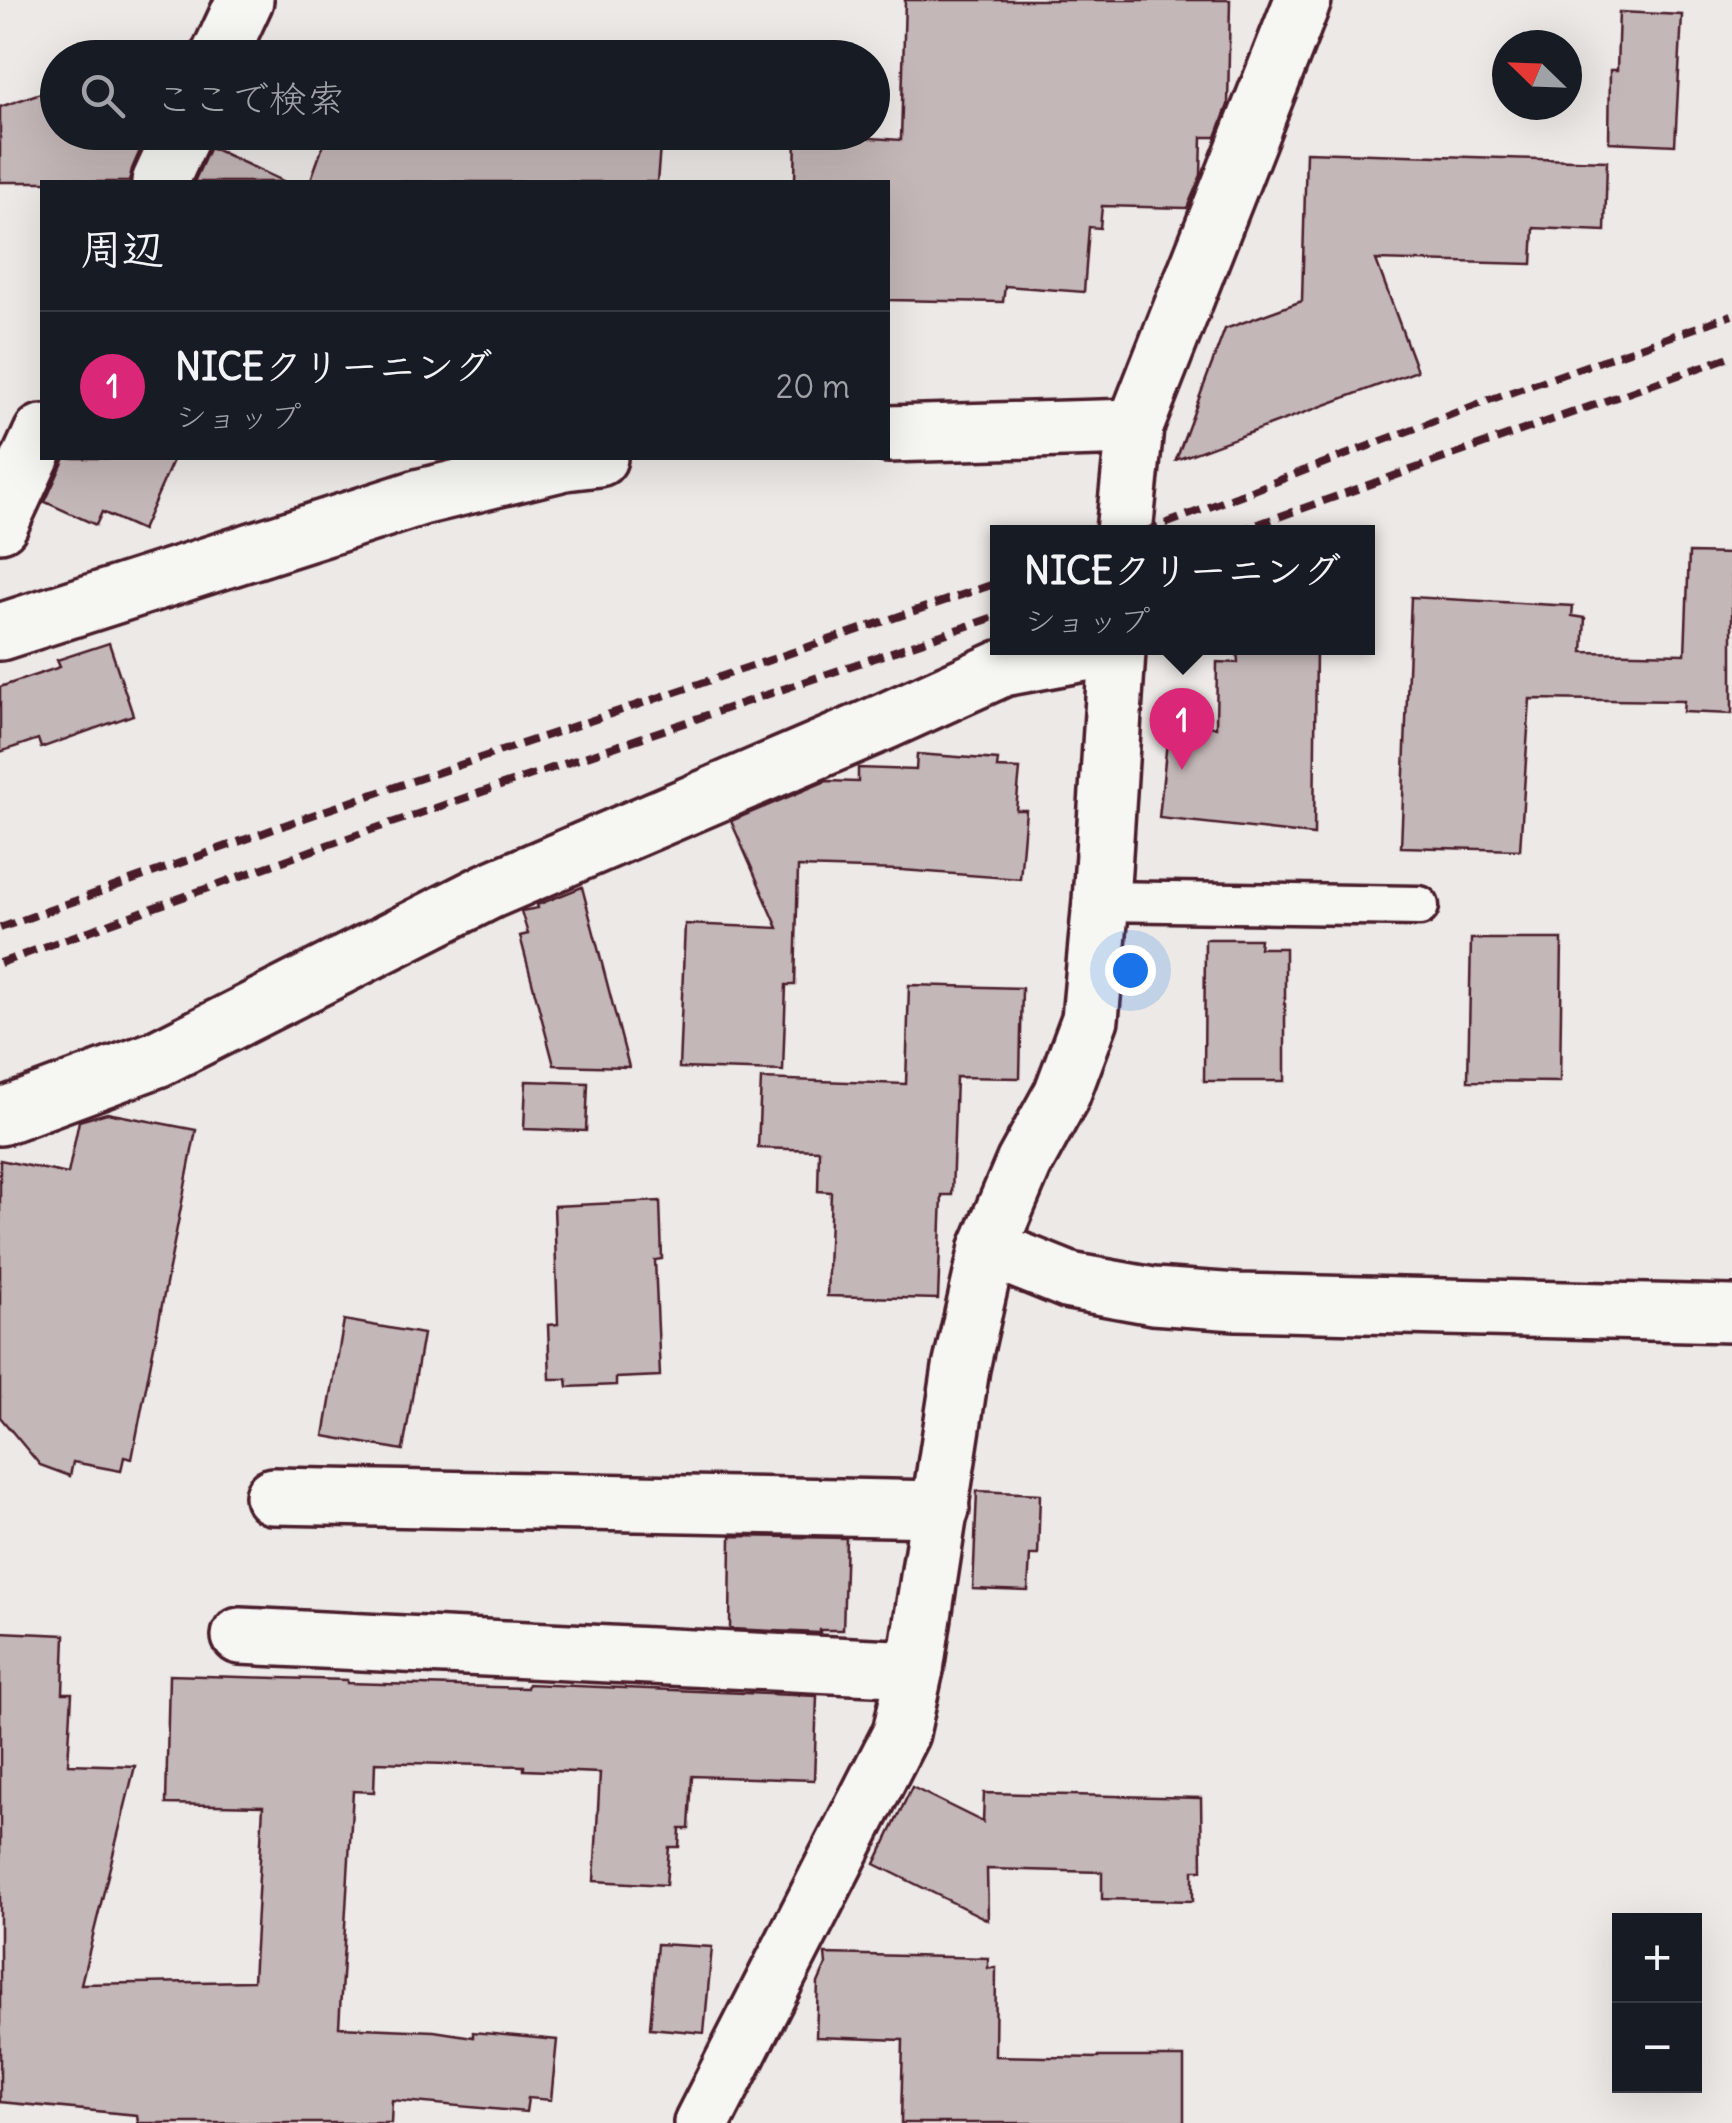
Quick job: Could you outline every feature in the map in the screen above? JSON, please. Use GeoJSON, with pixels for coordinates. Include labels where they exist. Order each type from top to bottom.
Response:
{"type":"FeatureCollection","features":[{"type":"Feature","properties":{"kind":"street"},"geometry":{"type":"LineString","coordinates":[[226,40],[245,0]]}},
{"type":"Feature","properties":{"kind":"street"},"geometry":{"type":"LineString","coordinates":[[1125,525],[1136,427],[1302,0]]}},
{"type":"Feature","properties":{"kind":"street"},"geometry":{"type":"LineString","coordinates":[[161,180],[175,150]]}},
{"type":"Feature","properties":{"kind":"street"},"geometry":{"type":"LineString","coordinates":[[890,434],[1136,427]]}},
{"type":"Feature","properties":{"kind":"street"},"geometry":{"type":"LineString","coordinates":[[0,524],[40,438]]}},
{"type":"Feature","properties":{"kind":"street"},"geometry":{"type":"LineString","coordinates":[[0,632],[421,497],[582,460]]}},
{"type":"Feature","properties":{"kind":"street"},"geometry":{"type":"LineString","coordinates":[[0,1116],[157,1058],[489,891],[1003,668],[1074,655]]}},
{"type":"Feature","properties":{"kind":"street"},"geometry":{"type":"LineString","coordinates":[[702,2123],[901,1733],[915,1670],[961,1368],[988,1248],[1024,1163],[1062,1094],[1090,1019],[1117,655]]}},
{"type":"Feature","properties":{"kind":"street"},"geometry":{"type":"LineString","coordinates":[[988,1248],[1070,1281],[1154,1296],[1237,1302],[1732,1314]]}},
{"type":"Feature","properties":{"kind":"street"},"geometry":{"type":"LineString","coordinates":[[273,1496],[941,1508]]}},
{"type":"Feature","properties":{"kind":"street"},"geometry":{"type":"LineString","coordinates":[[240,1636],[915,1670]]}},
{"type":"Feature","properties":{"kind":"lane"},"geometry":{"type":"LineString","coordinates":[[1101,901],[1420,906]]}},
{"type":"Feature","properties":{"kind":"building"},"geometry":{"type":"Polygon","coordinates":[[[905,0],[1230,0],[1228,105],[1216,137],[1202,137],[1201,175],[1187,208],[1102,206],[1100,228],[1089,227],[1084,292],[1005,286],[1003,302],[890,300],[890,180],[795,180],[796,150],[890,150],[890,139],[901,140],[905,0]]]}},
{"type":"Feature","properties":{"kind":"building"},"geometry":{"type":"Polygon","coordinates":[[[1619,12],[1682,15],[1675,145],[1609,142],[1610,70],[1617,70],[1619,12]]]}},
{"type":"Feature","properties":{"kind":"building"},"geometry":{"type":"Polygon","coordinates":[[[40,93],[40,150],[140,150],[129,180],[0,182],[0,107],[40,93]]]}},
{"type":"Feature","properties":{"kind":"building"},"geometry":{"type":"Polygon","coordinates":[[[209,150],[216,150],[281,180],[195,180],[209,150]]]}},
{"type":"Feature","properties":{"kind":"building"},"geometry":{"type":"Polygon","coordinates":[[[322,150],[660,150],[657,180],[311,180],[322,150]]]}},
{"type":"Feature","properties":{"kind":"building"},"geometry":{"type":"Polygon","coordinates":[[[1306,152],[1607,161],[1605,231],[1534,228],[1532,264],[1376,260],[1417,371],[1176,460],[1225,329],[1302,301],[1306,152]]]}},
{"type":"Feature","properties":{"kind":"building"},"geometry":{"type":"Polygon","coordinates":[[[64,460],[173,460],[142,530],[102,512],[96,525],[45,502],[64,460]]]}},
{"type":"Feature","properties":{"kind":"building"},"geometry":{"type":"Polygon","coordinates":[[[1689,553],[1732,554],[1732,714],[1683,712],[1684,701],[1530,699],[1520,850],[1401,847],[1411,597],[1573,606],[1572,616],[1585,618],[1583,652],[1685,654],[1689,553]]]}},
{"type":"Feature","properties":{"kind":"building"},"geometry":{"type":"Polygon","coordinates":[[[109,643],[133,715],[41,748],[38,739],[0,752],[0,687],[60,667],[57,660],[109,643]]]}},
{"type":"Feature","properties":{"kind":"building"},"geometry":{"type":"Polygon","coordinates":[[[1237,655],[1316,655],[1314,835],[1159,818],[1169,722],[1216,727],[1217,662],[1238,663],[1237,655]]]}},
{"type":"Feature","properties":{"kind":"building"},"geometry":{"type":"Polygon","coordinates":[[[917,754],[998,760],[997,768],[1020,769],[1016,810],[1026,810],[1020,879],[798,867],[795,985],[786,985],[783,1071],[679,1068],[685,924],[778,928],[731,821],[826,781],[858,782],[858,768],[916,770],[917,754]]]}},
{"type":"Feature","properties":{"kind":"building"},"geometry":{"type":"Polygon","coordinates":[[[582,887],[629,1067],[554,1065],[520,936],[528,934],[521,911],[538,908],[537,905],[582,887]]]}},
{"type":"Feature","properties":{"kind":"building"},"geometry":{"type":"Polygon","coordinates":[[[1205,939],[1260,939],[1259,948],[1285,948],[1285,1081],[1204,1081],[1205,939]]]}},
{"type":"Feature","properties":{"kind":"building"},"geometry":{"type":"Polygon","coordinates":[[[1471,939],[1562,939],[1560,1082],[1468,1081],[1471,939]]]}},
{"type":"Feature","properties":{"kind":"building"},"geometry":{"type":"Polygon","coordinates":[[[909,985],[1022,988],[1020,1078],[956,1077],[952,1195],[942,1195],[938,1299],[827,1296],[831,1192],[818,1191],[819,1150],[758,1148],[761,1079],[906,1084],[909,985]]]}},
{"type":"Feature","properties":{"kind":"building"},"geometry":{"type":"Polygon","coordinates":[[[526,1081],[588,1083],[586,1131],[524,1129],[526,1081]]]}},
{"type":"Feature","properties":{"kind":"building"},"geometry":{"type":"Polygon","coordinates":[[[107,1113],[196,1130],[132,1459],[124,1457],[121,1471],[73,1462],[70,1476],[40,1465],[0,1417],[0,1160],[68,1174],[79,1121],[107,1113]]]}},
{"type":"Feature","properties":{"kind":"building"},"geometry":{"type":"Polygon","coordinates":[[[660,1201],[662,1259],[655,1260],[660,1376],[616,1378],[616,1385],[568,1387],[567,1379],[550,1379],[548,1325],[558,1324],[554,1206],[660,1201]]]}},
{"type":"Feature","properties":{"kind":"building"},"geometry":{"type":"Polygon","coordinates":[[[344,1320],[423,1334],[403,1450],[324,1436],[344,1320]]]}},
{"type":"Feature","properties":{"kind":"building"},"geometry":{"type":"Polygon","coordinates":[[[977,1491],[1040,1494],[1038,1555],[1030,1555],[1028,1591],[973,1589],[977,1491]]]}},
{"type":"Feature","properties":{"kind":"building"},"geometry":{"type":"Polygon","coordinates":[[[731,1536],[846,1538],[843,1630],[820,1633],[730,1629],[731,1536]]]}},
{"type":"Feature","properties":{"kind":"building"},"geometry":{"type":"Polygon","coordinates":[[[0,1632],[65,1635],[63,1693],[72,1693],[68,1764],[135,1766],[81,1984],[253,1981],[263,1806],[166,1804],[169,1675],[817,1696],[814,1780],[692,1776],[689,1829],[680,1829],[679,1847],[669,1847],[666,1885],[594,1881],[600,1773],[524,1770],[524,1766],[375,1762],[374,1792],[353,1791],[339,2027],[557,2040],[551,2100],[528,2098],[526,2112],[392,2100],[391,2123],[138,2123],[137,2115],[0,2102],[0,1632]]]}},
{"type":"Feature","properties":{"kind":"building"},"geometry":{"type":"Polygon","coordinates":[[[912,1787],[983,1822],[984,1793],[1201,1798],[1202,1870],[1193,1870],[1193,1901],[1102,1899],[1102,1872],[987,1869],[988,1920],[875,1864],[912,1787]]]}},
{"type":"Feature","properties":{"kind":"building"},"geometry":{"type":"Polygon","coordinates":[[[657,1944],[712,1947],[704,2033],[650,2028],[657,1944]]]}},
{"type":"Feature","properties":{"kind":"building"},"geometry":{"type":"Polygon","coordinates":[[[825,1954],[988,1958],[988,1968],[996,1968],[995,2056],[1184,2057],[1184,2123],[901,2123],[903,2040],[816,2037],[818,1983],[826,1965],[825,1954]]]}},
{"type":"Feature","properties":{"kind":"railway"},"geometry":{"type":"LineString","coordinates":[[1162,525],[1489,400],[1732,315]]}},
{"type":"Feature","properties":{"kind":"railway"},"geometry":{"type":"LineString","coordinates":[[1256,525],[1732,356]]}},
{"type":"Feature","properties":{"kind":"railway"},"geometry":{"type":"LineString","coordinates":[[0,928],[321,812],[990,585]]}},
{"type":"Feature","properties":{"kind":"railway"},"geometry":{"type":"LineString","coordinates":[[0,963],[327,845],[990,618]]}},
{"type":"Feature","properties":{"kind":"place","name":"NICEクリーニング"},"geometry":{"type":"Point","coordinates":[1182,770]}}]}
